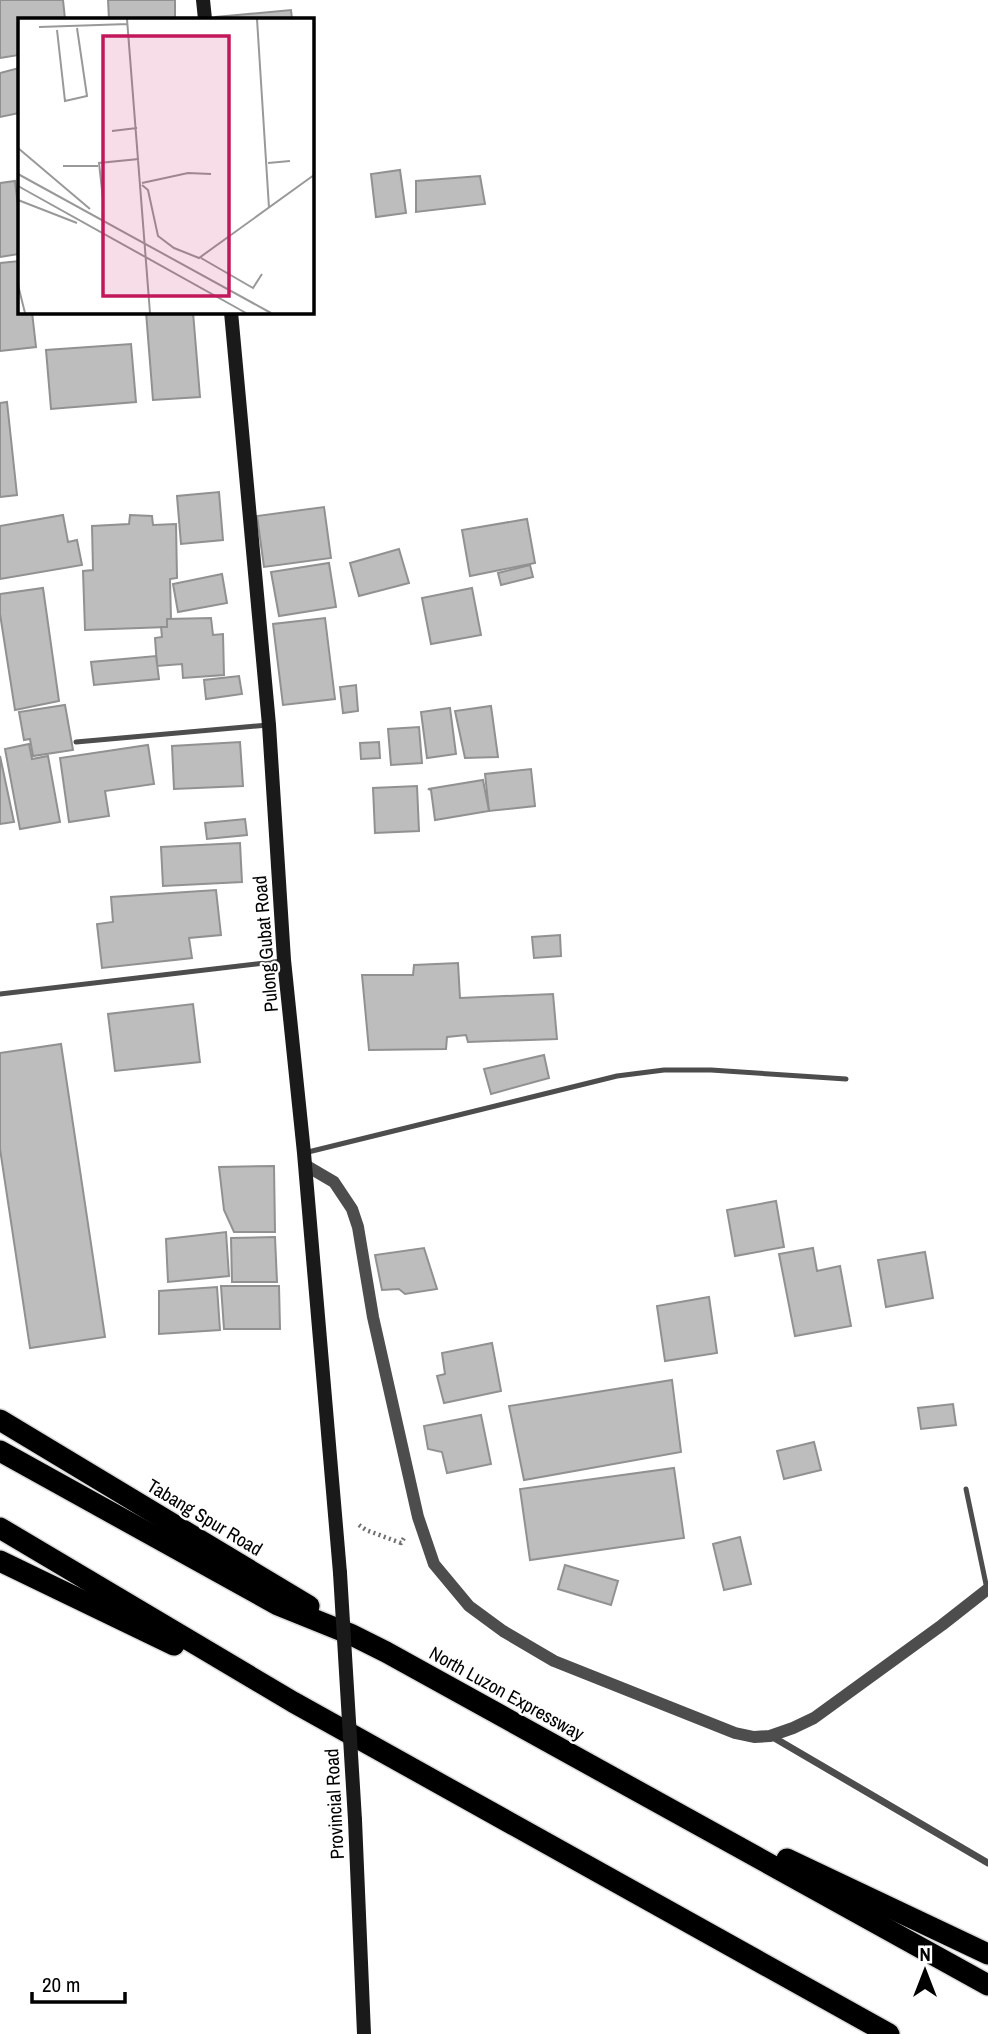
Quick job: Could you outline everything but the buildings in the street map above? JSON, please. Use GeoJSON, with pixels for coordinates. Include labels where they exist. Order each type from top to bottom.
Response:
{"type":"FeatureCollection","features":[{"type":"Feature","properties":{"kind":"highway","name":"Tabang Spur Road"},"geometry":{"type":"LineString","coordinates":[[0,1420],[386,1652]]}},
{"type":"Feature","properties":{"kind":"highway","name":"North Luzon Expressway"},"geometry":{"type":"LineString","coordinates":[[0,1451],[278,1605],[350,1634],[386,1652],[988,1985]]}},
{"type":"Feature","properties":{"kind":"highway"},"geometry":{"type":"LineString","coordinates":[[0,1528],[293,1702],[889,2034]]}},
{"type":"Feature","properties":{"kind":"highway"},"geometry":{"type":"LineString","coordinates":[[0,1561],[293,1702]]}},
{"type":"Feature","properties":{"kind":"highway"},"geometry":{"type":"LineString","coordinates":[[610,1776],[988,1954]]}},
{"type":"Feature","properties":{"kind":"main road"},"geometry":{"type":"LineString","coordinates":[[203,0],[205,18]]}},
{"type":"Feature","properties":{"kind":"main road","name":"Pulong Gubat Road"},"geometry":{"type":"LineString","coordinates":[[231,313],[269,724],[285,960],[305,1159],[340,1573]]}},
{"type":"Feature","properties":{"kind":"main road","name":"Provincial Road"},"geometry":{"type":"LineString","coordinates":[[340,1573],[355,1820],[364,2034]]}},
{"type":"Feature","properties":{"kind":"street"},"geometry":{"type":"LineString","coordinates":[[305,1159],[334,1182],[352,1209],[358,1227],[373,1317],[418,1517],[435,1563],[469,1606],[503,1631],[554,1661],[702,1721],[744,1735],[770,1736],[814,1718],[988,1589]]}},
{"type":"Feature","properties":{"kind":"street"},"geometry":{"type":"LineString","coordinates":[[770,1736],[988,1863]]}},
{"type":"Feature","properties":{"kind":"lane"},"geometry":{"type":"LineString","coordinates":[[76,742],[269,724]]}},
{"type":"Feature","properties":{"kind":"lane"},"geometry":{"type":"LineString","coordinates":[[0,993],[285,960]]}},
{"type":"Feature","properties":{"kind":"lane"},"geometry":{"type":"LineString","coordinates":[[305,1159],[617,1076],[652,1071],[711,1070],[846,1079]]}},
{"type":"Feature","properties":{"kind":"lane"},"geometry":{"type":"LineString","coordinates":[[967,1489],[988,1589]]}},
{"type":"Feature","properties":{"kind":"path"},"geometry":{"type":"LineString","coordinates":[[336,1507],[366,1530],[401,1543],[418,1517]]}}]}
